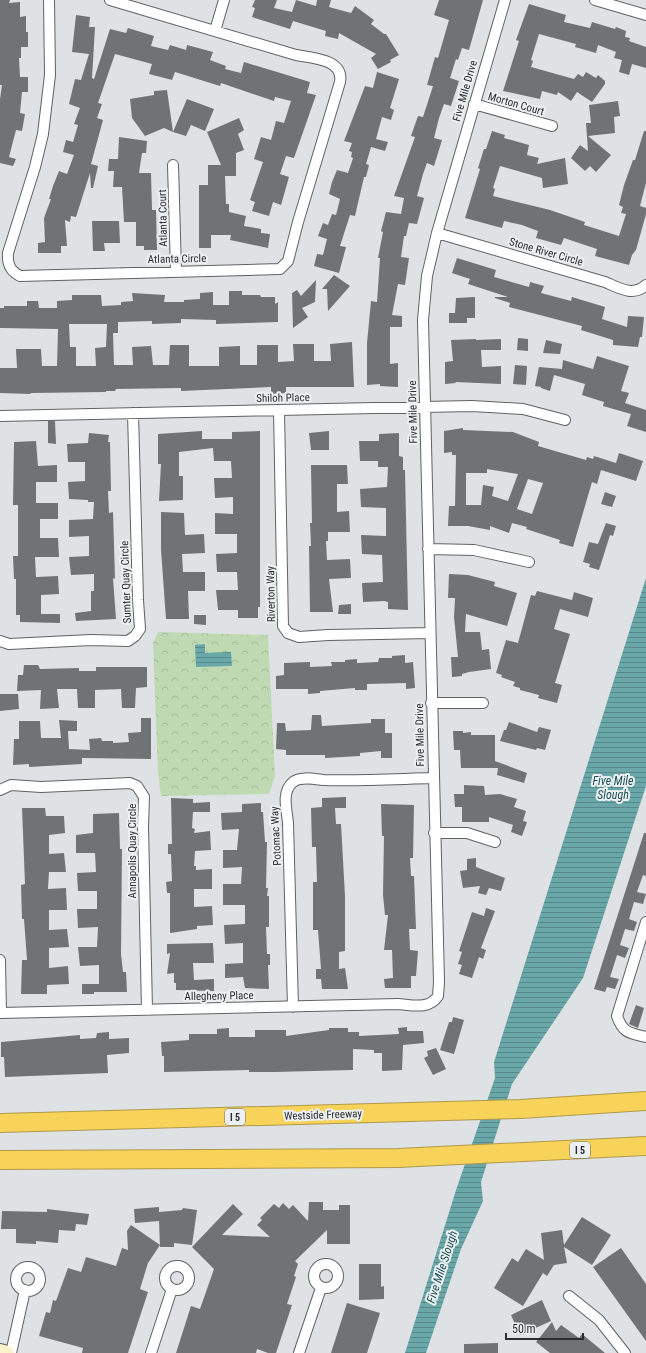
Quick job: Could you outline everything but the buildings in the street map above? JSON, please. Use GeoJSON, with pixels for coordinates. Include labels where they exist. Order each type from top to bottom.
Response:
{"type":"FeatureCollection","features":[{"type":"Feature","properties":{"kind":"highway","name":"Westside Freeway"},"geometry":{"type":"LineString","coordinates":[[0,1123],[470,1111],[646,1101]]}},
{"type":"Feature","properties":{"kind":"highway","name":"I 5"},"geometry":{"type":"LineString","coordinates":[[0,1160],[398,1158],[646,1146]]}},
{"type":"Feature","properties":{"kind":"street","name":"Atlanta Circle"},"geometry":{"type":"LineString","coordinates":[[49,0],[50,75],[43,134],[31,182],[8,253],[7,262],[11,270],[20,276],[176,271],[272,271],[280,269],[286,265],[288,261],[298,222],[340,82],[339,71],[334,65],[327,62],[110,0]]}},
{"type":"Feature","properties":{"kind":"street"},"geometry":{"type":"LineString","coordinates":[[215,31],[224,0]]}},
{"type":"Feature","properties":{"kind":"street","name":"Five Mile Drive"},"geometry":{"type":"LineString","coordinates":[[435,1000],[439,992],[434,834],[423,320],[427,276],[437,233],[505,0]]}},
{"type":"Feature","properties":{"kind":"street"},"geometry":{"type":"LineString","coordinates":[[595,0],[646,15]]}},
{"type":"Feature","properties":{"kind":"street","name":"Morton Court"},"geometry":{"type":"LineString","coordinates":[[474,104],[552,126]]}},
{"type":"Feature","properties":{"kind":"street","name":"Atlanta Court"},"geometry":{"type":"LineString","coordinates":[[174,164],[176,271]]}},
{"type":"Feature","properties":{"kind":"street","name":"Stone River Circle"},"geometry":{"type":"LineString","coordinates":[[437,233],[605,282],[630,292],[641,289],[646,285]]}},
{"type":"Feature","properties":{"kind":"street","name":"Shiloh Place"},"geometry":{"type":"LineString","coordinates":[[0,416],[472,406],[508,408],[539,413],[565,420]]}},
{"type":"Feature","properties":{"kind":"street","name":"Riverton Way"},"geometry":{"type":"LineString","coordinates":[[279,410],[283,626],[288,633],[299,637],[430,632]]}},
{"type":"Feature","properties":{"kind":"street","name":"Sumter Quay Circle"},"geometry":{"type":"LineString","coordinates":[[0,642],[9,644],[91,640],[128,641],[136,636],[140,624],[138,600],[133,413]]}},
{"type":"Feature","properties":{"kind":"street"},"geometry":{"type":"LineString","coordinates":[[428,549],[474,550],[529,562]]}},
{"type":"Feature","properties":{"kind":"street"},"geometry":{"type":"LineString","coordinates":[[431,703],[483,703]]}},
{"type":"Feature","properties":{"kind":"street","name":"Potomac Way"},"geometry":{"type":"LineString","coordinates":[[292,1007],[288,822],[286,799],[289,787],[297,780],[302,779],[334,780],[433,778]]}},
{"type":"Feature","properties":{"kind":"street","name":"Annapolis Quay Circle"},"geometry":{"type":"LineString","coordinates":[[0,790],[11,785],[48,787],[125,783],[137,786],[142,793],[144,804],[143,826],[147,1010]]}},
{"type":"Feature","properties":{"kind":"street"},"geometry":{"type":"LineString","coordinates":[[434,834],[467,833],[495,842]]}},
{"type":"Feature","properties":{"kind":"street"},"geometry":{"type":"LineString","coordinates":[[646,922],[617,1016],[622,1029],[629,1033],[646,1037]]}},
{"type":"Feature","properties":{"kind":"street"},"geometry":{"type":"LineString","coordinates":[[0,960],[1,1013]]}},
{"type":"Feature","properties":{"kind":"street","name":"Allegheny Place"},"geometry":{"type":"LineString","coordinates":[[1,1013],[398,1004],[421,1006],[429,1005],[435,1000]]}},
{"type":"Feature","properties":{"kind":"street"},"geometry":{"type":"LineString","coordinates":[[299,1353],[321,1288]]}},
{"type":"Feature","properties":{"kind":"street"},"geometry":{"type":"LineString","coordinates":[[151,1353],[172,1289]]}},
{"type":"Feature","properties":{"kind":"street"},"geometry":{"type":"LineString","coordinates":[[11,1353],[25,1290]]}},
{"type":"Feature","properties":{"kind":"street"},"geometry":{"type":"LineString","coordinates":[[569,1296],[599,1320],[626,1353]]}},
{"type":"Feature","properties":{"kind":"street"},"geometry":{"type":"LineString","coordinates":[[0,1351],[7,1353]]}},
{"type":"Feature","properties":{"kind":"green space"},"geometry":{"type":"Polygon","coordinates":[[[158,632],[268,635],[275,776],[269,794],[161,796],[158,773],[153,643],[158,632]]]}},
{"type":"Feature","properties":{"kind":"water","name":"Five Mile Slough"},"geometry":{"type":"Polygon","coordinates":[[[646,578],[646,786],[583,978],[512,1084],[481,1182],[483,1201],[461,1249],[426,1353],[405,1353],[457,1187],[495,1078],[494,1062],[646,578]]]}},
{"type":"Feature","properties":{"kind":"water"},"geometry":{"type":"Polygon","coordinates":[[[205,644],[205,653],[231,652],[232,666],[196,667],[195,645],[205,644]]]}}]}
